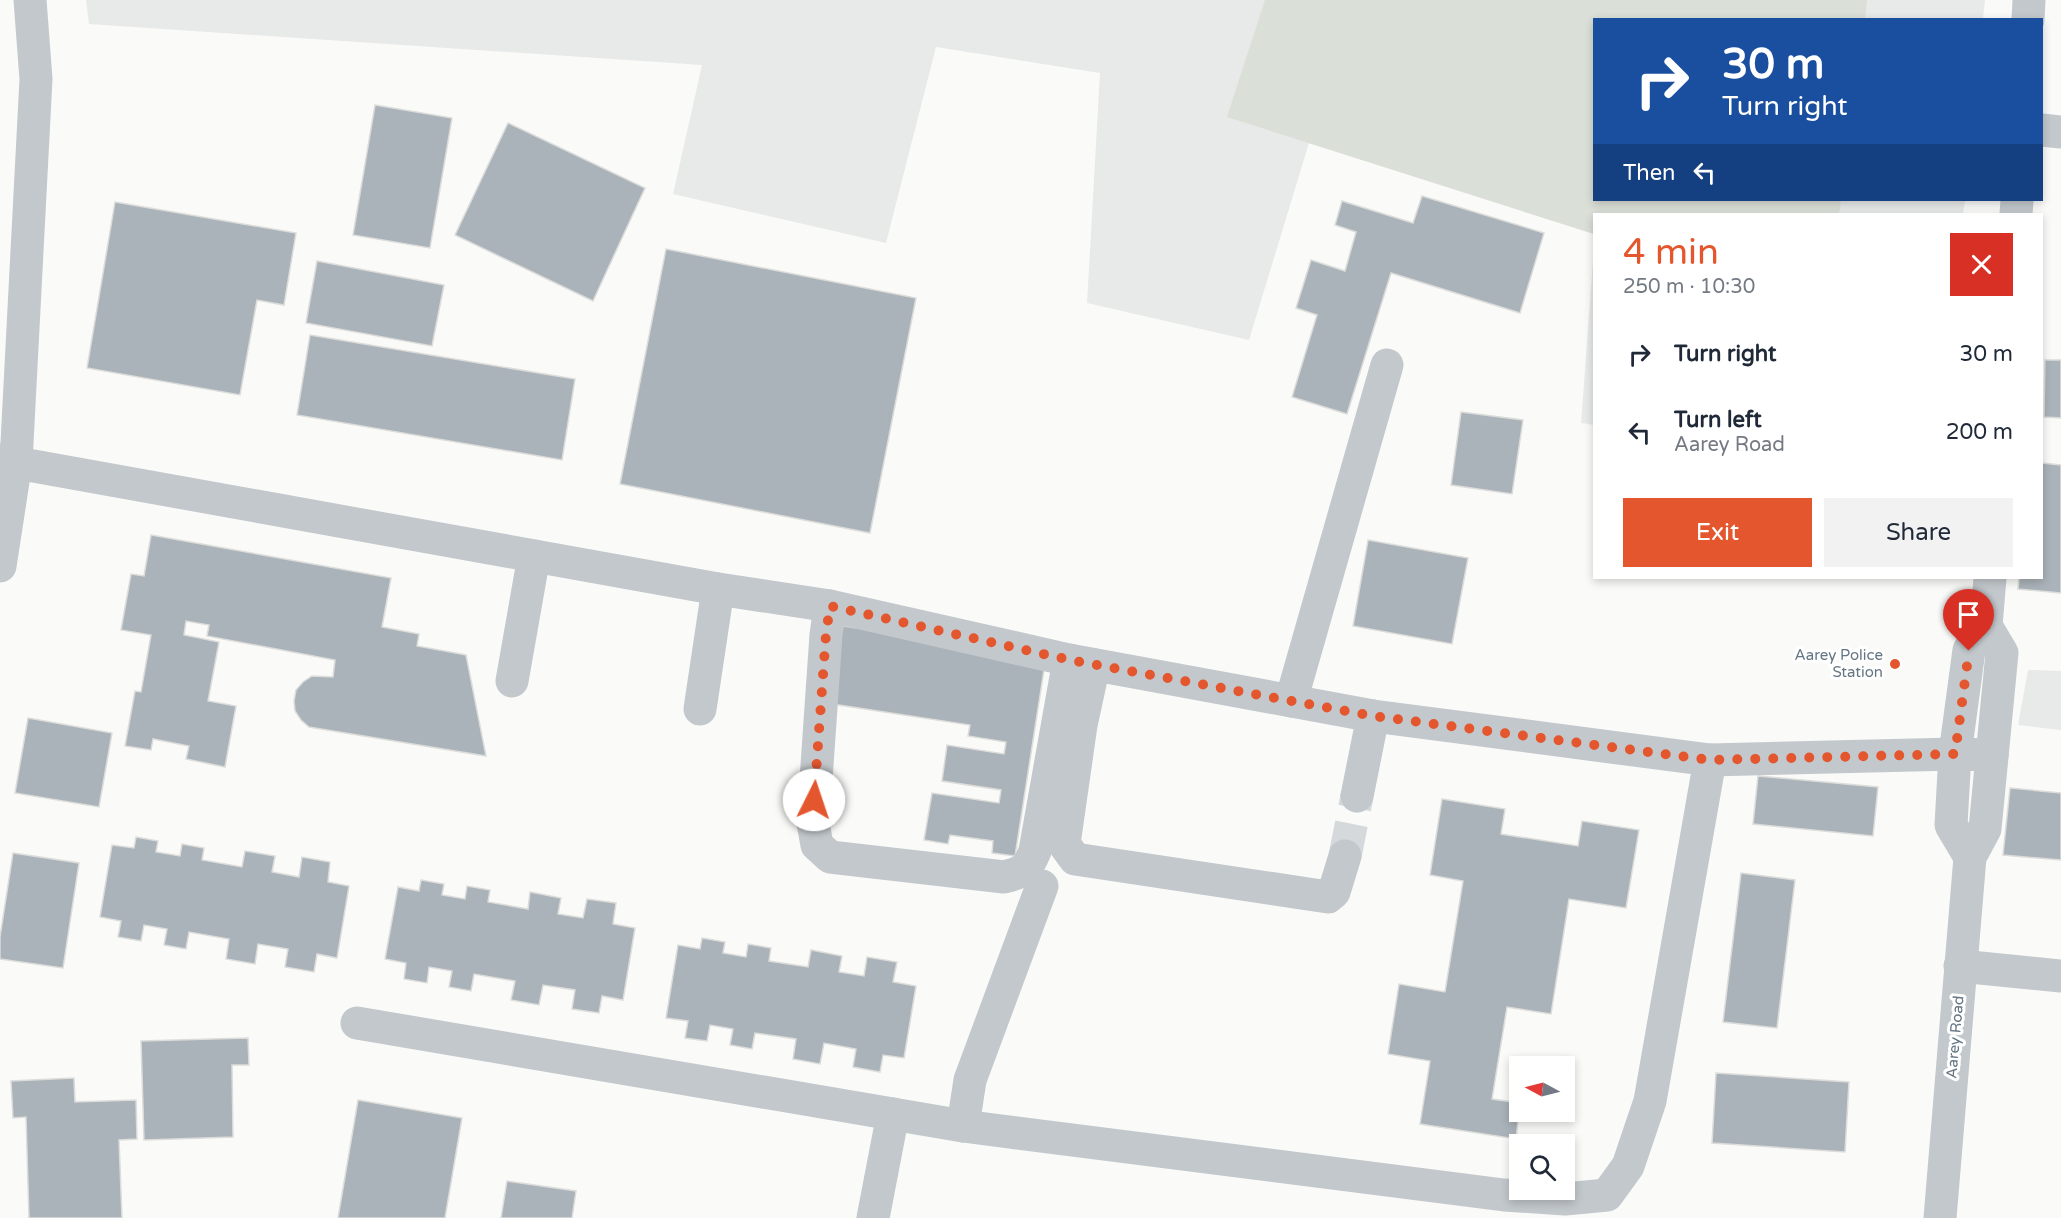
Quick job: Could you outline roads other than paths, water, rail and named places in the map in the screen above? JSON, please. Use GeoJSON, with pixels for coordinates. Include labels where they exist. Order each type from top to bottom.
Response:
{"type":"FeatureCollection","features":[{"type":"Feature","properties":{"kind":"street"},"geometry":{"type":"LineString","coordinates":[[0,566],[36,79],[30,0]]}},
{"type":"Feature","properties":{"kind":"street"},"geometry":{"type":"LineString","coordinates":[[2028,18],[2029,0]]}},
{"type":"Feature","properties":{"kind":"street"},"geometry":{"type":"LineString","coordinates":[[2043,130],[2061,132]]}},
{"type":"Feature","properties":{"kind":"street"},"geometry":{"type":"LineString","coordinates":[[1292,700],[1387,365]]}},
{"type":"Feature","properties":{"kind":"street"},"geometry":{"type":"LineString","coordinates":[[8,461],[718,589],[830,606],[1082,662],[1373,716],[1710,760],[1992,755]]}},
{"type":"Feature","properties":{"kind":"street"},"geometry":{"type":"LineString","coordinates":[[512,681],[534,556]]}},
{"type":"Feature","properties":{"kind":"street"},"geometry":{"type":"LineString","coordinates":[[1970,857],[1951,825],[1955,754],[1969,651],[1986,626],[1990,579]]}},
{"type":"Feature","properties":{"kind":"street"},"geometry":{"type":"LineString","coordinates":[[700,709],[718,589]]}},
{"type":"Feature","properties":{"kind":"street"},"geometry":{"type":"LineString","coordinates":[[830,606],[826,634],[813,823],[816,845],[830,857],[1004,877],[1020,873],[1029,865],[1035,851],[1082,662]]}},
{"type":"Feature","properties":{"kind":"street","name":"Aarey Road"},"geometry":{"type":"LineString","coordinates":[[1940,1218],[1970,857],[1985,829],[2002,653],[1986,626]]}},
{"type":"Feature","properties":{"kind":"street"},"geometry":{"type":"LineString","coordinates":[[1082,662],[1081,725],[1064,844],[1075,859],[1328,897],[1334,892],[1345,856]]}},
{"type":"Feature","properties":{"kind":"street"},"geometry":{"type":"LineString","coordinates":[[1357,796],[1373,716]]}},
{"type":"Feature","properties":{"kind":"street"},"geometry":{"type":"LineString","coordinates":[[357,1023],[963,1126],[1504,1195],[1565,1199],[1607,1195],[1628,1166],[1650,1101],[1710,760]]}},
{"type":"Feature","properties":{"kind":"street"},"geometry":{"type":"LineString","coordinates":[[963,1126],[970,1080],[1042,886]]}},
{"type":"Feature","properties":{"kind":"street"},"geometry":{"type":"LineString","coordinates":[[1960,966],[2061,976]]}},
{"type":"Feature","properties":{"kind":"street"},"geometry":{"type":"LineString","coordinates":[[873,1218],[893,1114]]}},
{"type":"Feature","properties":{"kind":"tunnel"},"geometry":{"type":"LineString","coordinates":[[1345,856],[1357,796]]}},
{"type":"Feature","properties":{"kind":"place","name":"Aarey Police Station"},"geometry":{"type":"Point","coordinates":[1895,664]}}]}
